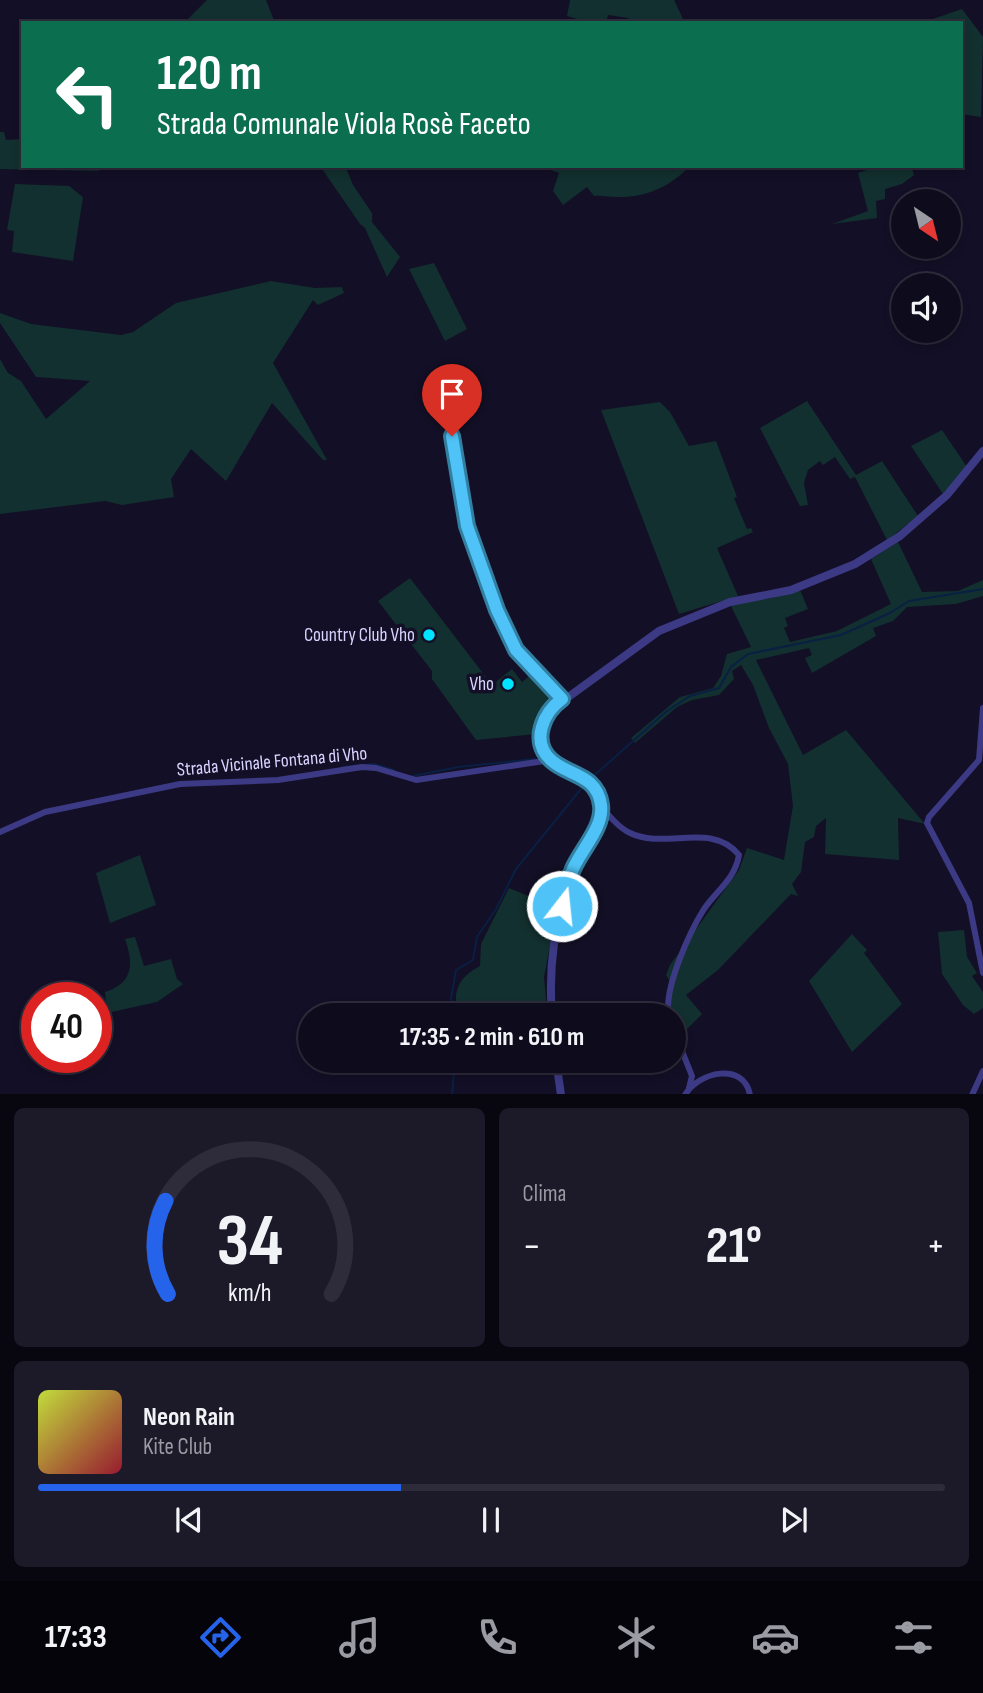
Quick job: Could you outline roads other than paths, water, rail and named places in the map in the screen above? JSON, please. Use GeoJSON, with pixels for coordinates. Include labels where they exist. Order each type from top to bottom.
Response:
{"type":"FeatureCollection","features":[{"type":"Feature","properties":{"kind":"street"},"geometry":{"type":"LineString","coordinates":[[452,436],[467,526],[497,610],[516,650],[562,699]]}},
{"type":"Feature","properties":{"kind":"street"},"geometry":{"type":"LineString","coordinates":[[668,1003],[668,996],[685,948],[703,910],[736,870],[739,856],[732,846],[718,839],[647,837],[629,833],[601,807],[588,782],[551,760],[544,747],[542,723],[545,714],[562,699],[659,631],[730,602],[791,590],[855,564],[900,536],[938,503],[983,451]]}},
{"type":"Feature","properties":{"kind":"street"},"geometry":{"type":"LineString","coordinates":[[983,708],[979,760],[929,817],[927,823],[968,899],[983,973]]}},
{"type":"Feature","properties":{"kind":"street","name":"Strada Vicinale Fontana di Vho"},"geometry":{"type":"LineString","coordinates":[[0,832],[45,812],[180,784],[278,780],[362,767],[376,768],[416,780],[551,760]]}},
{"type":"Feature","properties":{"kind":"street"},"geometry":{"type":"LineString","coordinates":[[551,1003],[549,982],[562,906],[572,870],[599,821],[601,807]]}},
{"type":"Feature","properties":{"kind":"street"},"geometry":{"type":"LineString","coordinates":[[686,1061],[692,1076],[687,1091]]}},
{"type":"Feature","properties":{"kind":"street"},"geometry":{"type":"LineString","coordinates":[[972,1094],[983,1071]]}},
{"type":"Feature","properties":{"kind":"street"},"geometry":{"type":"LineString","coordinates":[[687,1091],[715,1073],[729,1072],[741,1078],[750,1094]]}},
{"type":"Feature","properties":{"kind":"street"},"geometry":{"type":"LineString","coordinates":[[558,1073],[561,1094]]}},
{"type":"Feature","properties":{"kind":"waterway"},"geometry":{"type":"LineString","coordinates":[[589,780],[667,711],[690,696],[719,688],[731,667],[748,654],[841,635],[890,613],[909,601],[983,589]]}},
{"type":"Feature","properties":{"kind":"waterway"},"geometry":{"type":"LineString","coordinates":[[413,776],[458,767],[535,759]]}},
{"type":"Feature","properties":{"kind":"waterway"},"geometry":{"type":"LineString","coordinates":[[559,759],[592,776]]}},
{"type":"Feature","properties":{"kind":"waterway"},"geometry":{"type":"LineString","coordinates":[[342,767],[374,764],[394,770]]}},
{"type":"Feature","properties":{"kind":"waterway"},"geometry":{"type":"LineString","coordinates":[[452,1003],[456,970],[473,960],[477,937],[496,909],[516,869],[585,784]]}},
{"type":"Feature","properties":{"kind":"waterway"},"geometry":{"type":"LineString","coordinates":[[452,1094],[454,1073]]}},
{"type":"Feature","properties":{"kind":"place","name":"Country Club Vho"},"geometry":{"type":"Point","coordinates":[429,635]}},
{"type":"Feature","properties":{"kind":"place","name":"Vho"},"geometry":{"type":"Point","coordinates":[508,684]}}]}
